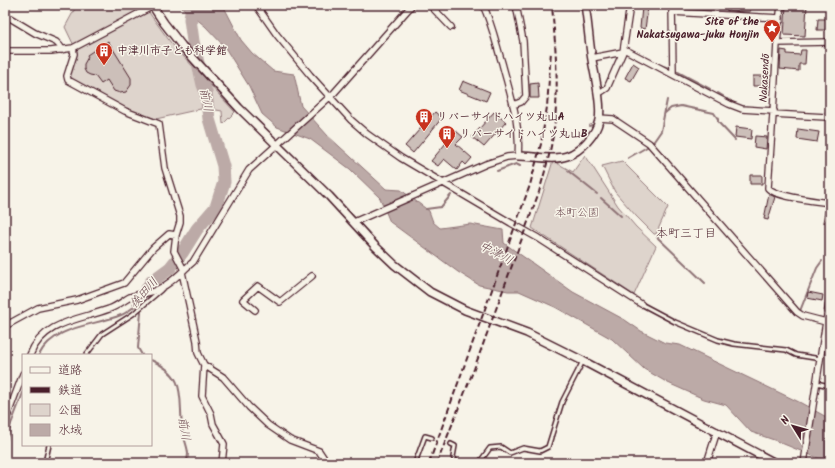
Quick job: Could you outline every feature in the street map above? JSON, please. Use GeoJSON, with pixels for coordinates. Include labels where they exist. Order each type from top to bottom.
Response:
{"type":"FeatureCollection","features":[{"type":"Feature","properties":{"kind":"street"},"geometry":{"type":"LineString","coordinates":[[256,5],[277,35],[328,98],[367,134],[401,158],[538,238],[641,304]]}},
{"type":"Feature","properties":{"kind":"street"},"geometry":{"type":"LineString","coordinates":[[30,354],[34,346],[42,336],[53,328],[72,320],[110,309],[131,297],[154,291],[166,285],[193,262],[249,170],[328,98],[412,5]]}},
{"type":"Feature","properties":{"kind":"street"},"geometry":{"type":"LineString","coordinates":[[430,5],[451,27]]}},
{"type":"Feature","properties":{"kind":"street"},"geometry":{"type":"LineString","coordinates":[[484,5],[517,119],[519,132],[518,156]]}},
{"type":"Feature","properties":{"kind":"street"},"geometry":{"type":"LineString","coordinates":[[513,105],[521,102],[526,96],[523,41],[516,5]]}},
{"type":"Feature","properties":{"kind":"street"},"geometry":{"type":"LineString","coordinates":[[354,222],[434,186],[486,164],[507,157],[518,156],[555,158],[567,156],[577,150],[592,136],[598,126],[598,94],[585,5]]}},
{"type":"Feature","properties":{"kind":"street"},"geometry":{"type":"LineString","coordinates":[[598,94],[606,88],[624,51],[630,5]]}},
{"type":"Feature","properties":{"kind":"street"},"geometry":{"type":"LineString","coordinates":[[672,5],[673,74]]}},
{"type":"Feature","properties":{"kind":"street","name":"Nakasendō"},"geometry":{"type":"LineString","coordinates":[[781,5],[776,43],[768,188],[771,191],[793,197],[830,204]]}},
{"type":"Feature","properties":{"kind":"street"},"geometry":{"type":"LineString","coordinates":[[5,50],[62,50],[73,48],[153,6],[182,46],[239,108],[279,142],[375,246],[395,265],[430,292],[465,310],[527,333],[717,431],[775,463]]}},
{"type":"Feature","properties":{"kind":"street"},"geometry":{"type":"LineString","coordinates":[[672,12],[780,18]]}},
{"type":"Feature","properties":{"kind":"street"},"geometry":{"type":"LineString","coordinates":[[5,16],[35,33],[56,42],[62,50]]}},
{"type":"Feature","properties":{"kind":"street"},"geometry":{"type":"LineString","coordinates":[[776,43],[830,42]]}},
{"type":"Feature","properties":{"kind":"street"},"geometry":{"type":"LineString","coordinates":[[73,48],[74,54],[67,76],[68,80],[125,112],[159,124],[165,168],[180,216],[174,251],[183,269],[198,353],[204,365],[202,396],[211,414],[213,424],[224,444],[222,463]]}},
{"type":"Feature","properties":{"kind":"street"},"geometry":{"type":"LineString","coordinates":[[592,58],[624,51],[742,109],[826,117],[830,115]]}},
{"type":"Feature","properties":{"kind":"street"},"geometry":{"type":"LineString","coordinates":[[599,118],[614,119],[649,143],[797,312],[803,316],[826,322]]}},
{"type":"Feature","properties":{"kind":"street"},"geometry":{"type":"LineString","coordinates":[[5,326],[38,308],[77,300],[124,283],[153,248],[169,234],[176,235]]}},
{"type":"Feature","properties":{"kind":"street"},"geometry":{"type":"LineString","coordinates":[[255,310],[243,300],[258,286],[280,302],[312,276]]}},
{"type":"Feature","properties":{"kind":"street"},"geometry":{"type":"LineString","coordinates":[[804,463],[830,296]]}},
{"type":"Feature","properties":{"kind":"street"},"geometry":{"type":"LineString","coordinates":[[204,365],[223,377],[249,407],[268,425],[290,440],[319,451],[327,463]]}},
{"type":"Feature","properties":{"kind":"street"},"geometry":{"type":"LineString","coordinates":[[5,422],[22,377]]}},
{"type":"Feature","properties":{"kind":"street"},"geometry":{"type":"LineString","coordinates":[[707,463],[717,431]]}},
{"type":"Feature","properties":{"kind":"lane"},"geometry":{"type":"LineString","coordinates":[[87,354],[102,334],[133,314],[166,285]]}},
{"type":"Feature","properties":{"kind":"lane"},"geometry":{"type":"LineString","coordinates":[[641,304],[675,322],[718,340],[734,344],[786,350],[796,355],[821,359]]}},
{"type":"Feature","properties":{"kind":"lane"},"geometry":{"type":"LineString","coordinates":[[479,463],[490,448],[501,447],[510,452],[523,448],[540,451],[548,447],[562,402],[583,361]]}},
{"type":"Feature","properties":{"kind":"lane"},"geometry":{"type":"LineString","coordinates":[[816,384],[830,386]]}},
{"type":"Feature","properties":{"kind":"lane"},"geometry":{"type":"LineString","coordinates":[[415,463],[425,436],[432,438]]}},
{"type":"Feature","properties":{"kind":"lane"},"geometry":{"type":"LineString","coordinates":[[451,444],[455,446],[453,457],[457,463]]}},
{"type":"Feature","properties":{"kind":"lane"},"geometry":{"type":"LineString","coordinates":[[45,463],[49,446]]}},
{"type":"Feature","properties":{"kind":"green space"},"geometry":{"type":"Polygon","coordinates":[[[77,5],[147,5],[150,14],[171,43],[235,112],[223,124],[222,111],[205,108],[156,119],[127,109],[68,78],[77,52],[65,27],[77,5]]]}},
{"type":"Feature","properties":{"kind":"green space","name":"本町公園"},"geometry":{"type":"Polygon","coordinates":[[[585,155],[618,206],[636,227],[656,246],[634,295],[532,228],[553,161],[573,172],[585,155]]]}},
{"type":"Feature","properties":{"kind":"green space","name":"本町公園"},"geometry":{"type":"Polygon","coordinates":[[[622,161],[668,207],[656,234],[654,234],[636,216],[615,192],[602,166],[622,161]]]}},
{"type":"Feature","properties":{"kind":"water","name":"中津川"},"geometry":{"type":"Polygon","coordinates":[[[179,5],[223,5],[241,40],[252,53],[273,71],[294,74],[301,106],[328,136],[386,189],[401,190],[429,211],[433,222],[440,228],[470,224],[503,230],[504,243],[573,292],[665,343],[680,345],[801,403],[830,419],[830,463],[751,432],[726,405],[704,399],[668,383],[644,369],[612,339],[555,307],[519,291],[508,291],[479,285],[458,272],[390,222],[380,198],[350,169],[310,139],[277,127],[262,114],[249,86],[224,46],[205,26],[179,5]]]}},
{"type":"Feature","properties":{"kind":"building"},"geometry":{"type":"Polygon","coordinates":[[[727,5],[750,5],[750,12],[727,11],[727,5]]]}},
{"type":"Feature","properties":{"kind":"building"},"geometry":{"type":"Polygon","coordinates":[[[786,5],[807,5],[805,36],[784,35],[786,5]]]}},
{"type":"Feature","properties":{"kind":"building"},"geometry":{"type":"Polygon","coordinates":[[[642,7],[648,8],[645,29],[640,28],[642,7]]]}},
{"type":"Feature","properties":{"kind":"building"},"geometry":{"type":"Polygon","coordinates":[[[818,19],[827,19],[826,30],[817,30],[818,19]]]}},
{"type":"Feature","properties":{"kind":"building","name":"中津川市子ども科学館"},"geometry":{"type":"Polygon","coordinates":[[[108,41],[131,78],[131,85],[126,92],[120,93],[114,91],[107,80],[101,84],[95,76],[86,73],[84,69],[84,64],[88,57],[87,55],[108,41]]]}},
{"type":"Feature","properties":{"kind":"building"},"geometry":{"type":"Polygon","coordinates":[[[781,50],[787,51],[787,54],[800,55],[801,50],[806,50],[805,64],[799,64],[799,71],[780,69],[781,50]]]}},
{"type":"Feature","properties":{"kind":"building"},"geometry":{"type":"Polygon","coordinates":[[[633,63],[639,67],[631,81],[625,78],[633,63]]]}},
{"type":"Feature","properties":{"kind":"building"},"geometry":{"type":"Polygon","coordinates":[[[753,76],[771,76],[770,86],[753,86],[753,76]]]}},
{"type":"Feature","properties":{"kind":"building"},"geometry":{"type":"Polygon","coordinates":[[[463,81],[490,92],[486,101],[459,90],[463,81]]]}},
{"type":"Feature","properties":{"kind":"building"},"geometry":{"type":"Polygon","coordinates":[[[538,83],[539,98],[530,98],[530,84],[538,83]]]}},
{"type":"Feature","properties":{"kind":"building","name":"リバーサイドハイツ丸山A"},"geometry":{"type":"Polygon","coordinates":[[[435,112],[442,118],[413,153],[405,146],[435,112]]]}},
{"type":"Feature","properties":{"kind":"building"},"geometry":{"type":"Polygon","coordinates":[[[494,112],[506,122],[484,147],[472,137],[494,112]]]}},
{"type":"Feature","properties":{"kind":"building"},"geometry":{"type":"Polygon","coordinates":[[[736,127],[752,129],[751,139],[735,137],[736,127]]]}},
{"type":"Feature","properties":{"kind":"building"},"geometry":{"type":"Polygon","coordinates":[[[798,129],[819,132],[817,142],[797,139],[798,129]]]}},
{"type":"Feature","properties":{"kind":"building"},"geometry":{"type":"Polygon","coordinates":[[[456,131],[463,137],[456,144],[472,158],[466,165],[463,162],[457,170],[444,159],[438,166],[431,161],[456,131]]]}},
{"type":"Feature","properties":{"kind":"building"},"geometry":{"type":"Polygon","coordinates":[[[755,136],[767,137],[766,149],[754,147],[755,136]]]}},
{"type":"Feature","properties":{"kind":"building"},"geometry":{"type":"Polygon","coordinates":[[[750,175],[762,175],[762,184],[750,184],[750,175]]]}},
{"type":"Feature","properties":{"kind":"building"},"geometry":{"type":"Polygon","coordinates":[[[769,194],[775,197],[768,220],[764,219],[769,194]]]}},
{"type":"Feature","properties":{"kind":"building"},"geometry":{"type":"Polygon","coordinates":[[[826,207],[830,207],[830,223],[823,222],[826,207]]]}},
{"type":"Feature","properties":{"kind":"building"},"geometry":{"type":"Polygon","coordinates":[[[808,292],[823,295],[822,301],[807,298],[808,292]]]}},
{"type":"Feature","properties":{"kind":"waterway","name":"前川"},"geometry":{"type":"LineString","coordinates":[[139,303],[151,282],[170,268],[182,253],[197,229],[216,207],[224,182],[223,166],[209,119],[206,92],[193,41],[190,19],[192,5]]}},
{"type":"Feature","properties":{"kind":"waterway"},"geometry":{"type":"LineString","coordinates":[[661,36],[671,36]]}},
{"type":"Feature","properties":{"kind":"waterway"},"geometry":{"type":"LineString","coordinates":[[660,65],[669,68]]}},
{"type":"Feature","properties":{"kind":"waterway"},"geometry":{"type":"LineString","coordinates":[[676,71],[710,89]]}},
{"type":"Feature","properties":{"kind":"waterway"},"geometry":{"type":"LineString","coordinates":[[718,93],[723,96]]}},
{"type":"Feature","properties":{"kind":"waterway"},"geometry":{"type":"LineString","coordinates":[[652,144],[661,131],[667,100]]}},
{"type":"Feature","properties":{"kind":"waterway"},"geometry":{"type":"LineString","coordinates":[[665,113],[671,108],[681,106],[714,113],[718,119],[718,122],[735,140]]}},
{"type":"Feature","properties":{"kind":"waterway"},"geometry":{"type":"LineString","coordinates":[[589,126],[595,124]]}},
{"type":"Feature","properties":{"kind":"waterway"},"geometry":{"type":"LineString","coordinates":[[628,158],[647,147]]}},
{"type":"Feature","properties":{"kind":"waterway"},"geometry":{"type":"LineString","coordinates":[[497,171],[516,164],[520,166]]}},
{"type":"Feature","properties":{"kind":"waterway"},"geometry":{"type":"LineString","coordinates":[[568,171],[597,194]]}},
{"type":"Feature","properties":{"kind":"waterway"},"geometry":{"type":"LineString","coordinates":[[426,209],[441,207],[451,195]]}},
{"type":"Feature","properties":{"kind":"waterway"},"geometry":{"type":"LineString","coordinates":[[601,198],[621,216]]}},
{"type":"Feature","properties":{"kind":"waterway"},"geometry":{"type":"LineString","coordinates":[[657,237],[705,283]]}},
{"type":"Feature","properties":{"kind":"waterway"},"geometry":{"type":"LineString","coordinates":[[800,311],[817,268],[822,261]]}},
{"type":"Feature","properties":{"kind":"waterway","name":"後田川"},"geometry":{"type":"LineString","coordinates":[[40,354],[46,345],[64,332],[121,315],[139,303],[141,312],[138,348],[141,354]]}},
{"type":"Feature","properties":{"kind":"waterway"},"geometry":{"type":"LineString","coordinates":[[817,317],[823,318]]}},
{"type":"Feature","properties":{"kind":"waterway","name":"前川"},"geometry":{"type":"LineString","coordinates":[[152,361],[172,374],[177,382],[181,400],[183,433],[188,452],[186,463]]}},
{"type":"Feature","properties":{"kind":"waterway","name":"後田川"},"geometry":{"type":"LineString","coordinates":[[5,444],[22,396]]}},
{"type":"Feature","properties":{"kind":"railway"},"geometry":{"type":"LineString","coordinates":[[437,463],[474,369],[539,192],[547,165],[554,128],[557,90],[552,5]]}},
{"type":"Feature","properties":{"kind":"railway"},"geometry":{"type":"LineString","coordinates":[[429,463],[530,185],[541,144],[547,107],[551,51]]}},
{"type":"Feature","properties":{"kind":"place","name":"Site of the Nakatsugawa-juku Honjin"},"geometry":{"type":"Point","coordinates":[772,43]}},
{"type":"Feature","properties":{"kind":"place","name":"中津川市子ども科学館"},"geometry":{"type":"Point","coordinates":[104,66]}},
{"type":"Feature","properties":{"kind":"place","name":"リバーサイドハイツ丸山A"},"geometry":{"type":"Point","coordinates":[424,132]}},
{"type":"Feature","properties":{"kind":"place","name":"リバーサイドハイツ丸山B"},"geometry":{"type":"Point","coordinates":[447,149]}},
{"type":"Feature","properties":{"kind":"district","name":"本町三丁目"},"geometry":{"type":"Point","coordinates":[686,233]}}]}
